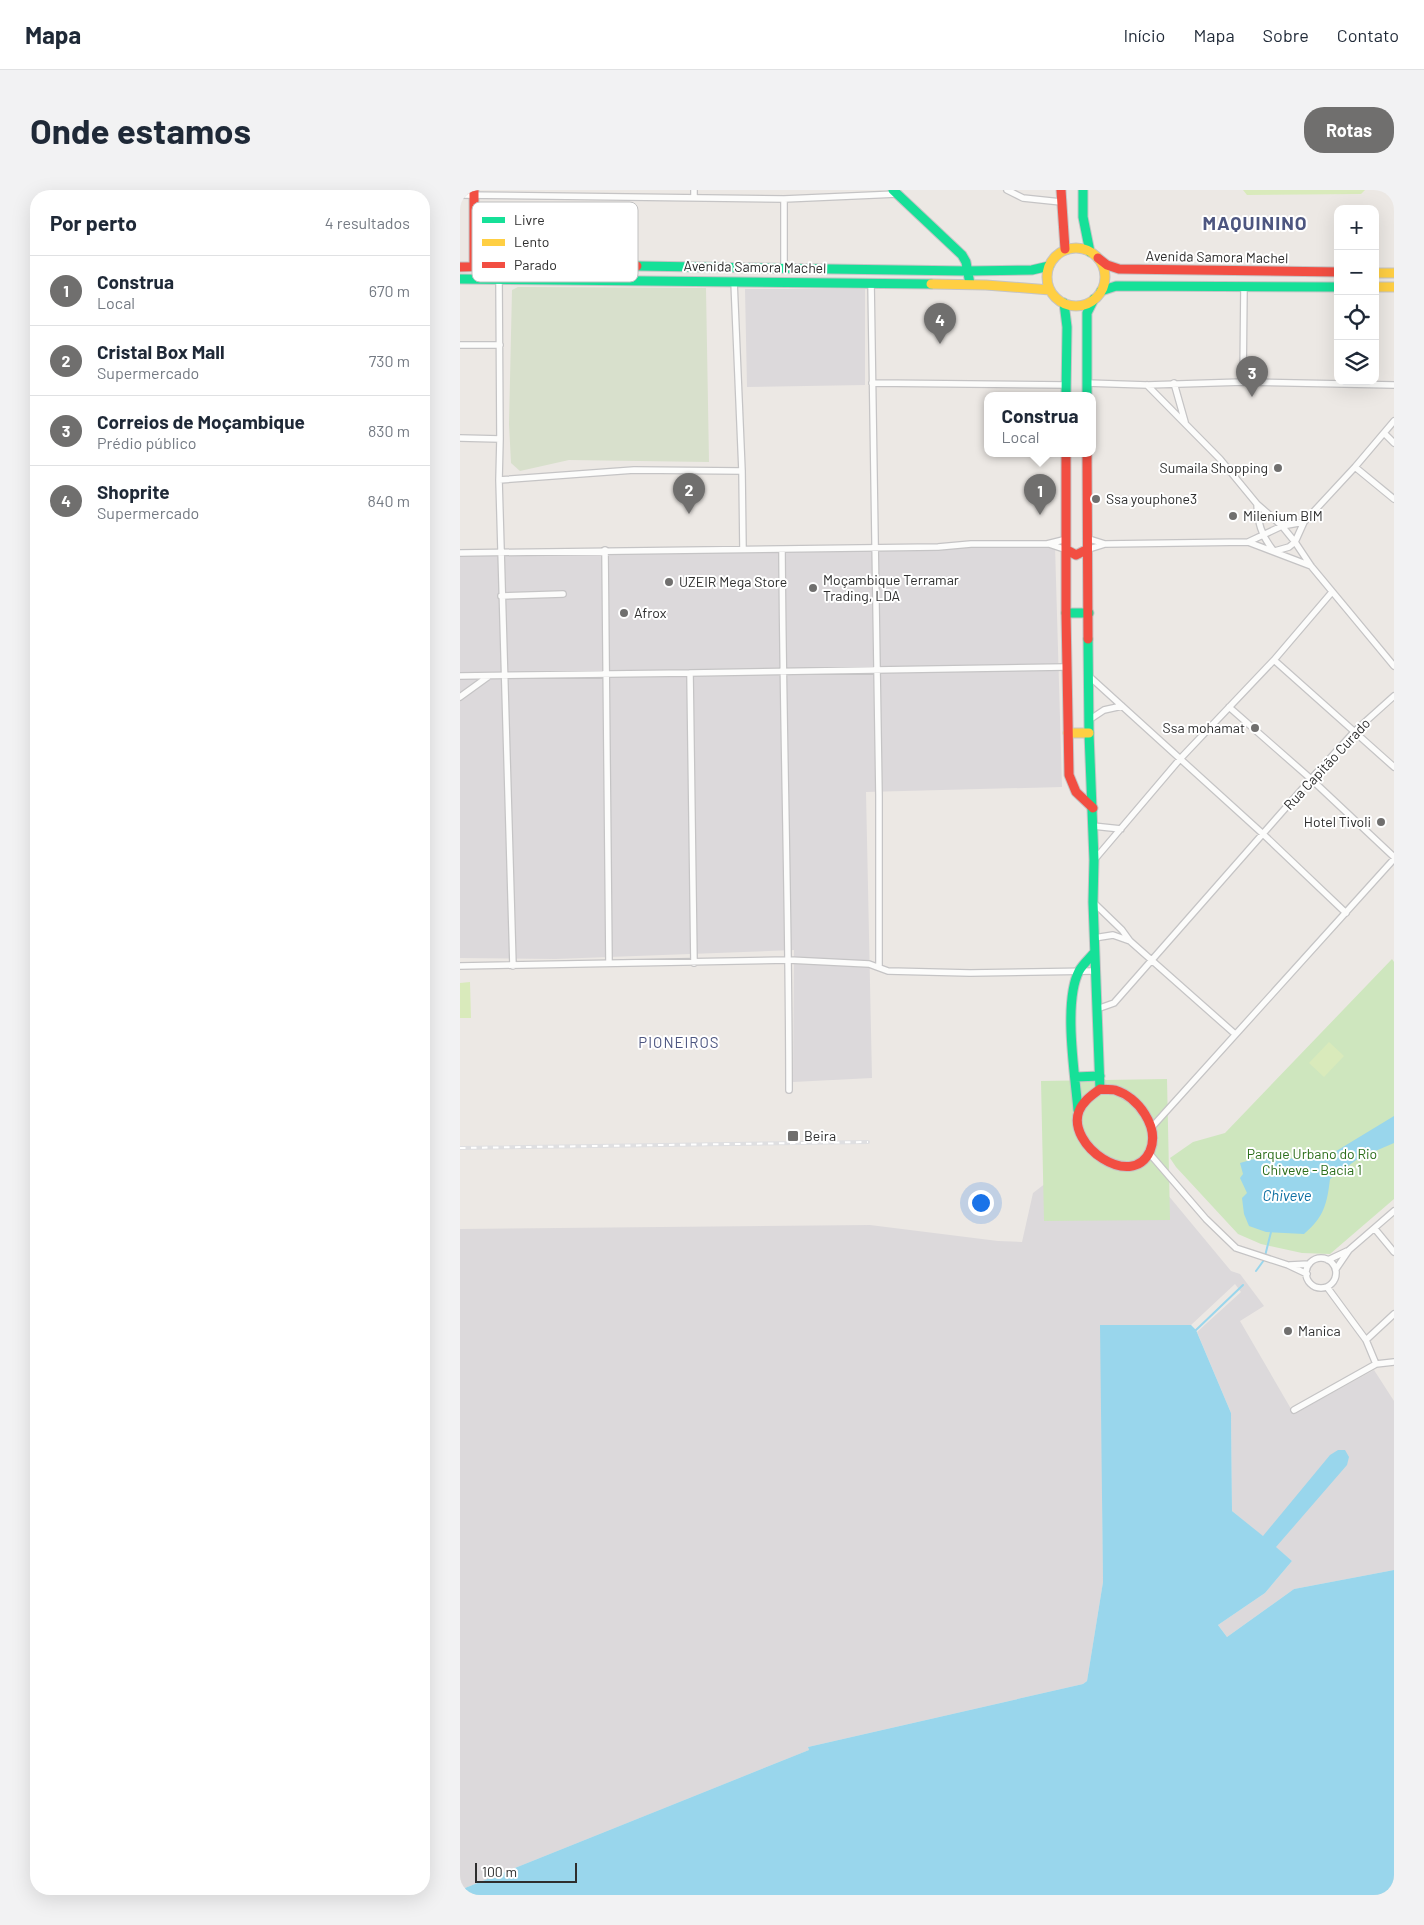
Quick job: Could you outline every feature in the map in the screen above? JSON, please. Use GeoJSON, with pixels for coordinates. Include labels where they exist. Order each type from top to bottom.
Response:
{"type":"FeatureCollection","features":[{"type":"Feature","properties":{"kind":"main road"},"geometry":{"type":"LineString","coordinates":[[1061,190],[1065,249]]}},
{"type":"Feature","properties":{"kind":"main road"},"geometry":{"type":"LineString","coordinates":[[1083,190],[1083,217],[1090,252]]}},
{"type":"Feature","properties":{"kind":"main road"},"geometry":{"type":"LineString","coordinates":[[895,192],[957,249],[966,262],[970,284]]}},
{"type":"Feature","properties":{"kind":"main road"},"geometry":{"type":"LineString","coordinates":[[1087,392],[1087,313],[1094,299],[1101,291],[1105,277],[1103,267],[1098,258],[1090,252],[1074,248],[1065,249],[1055,256],[1049,266],[1047,277],[1050,290],[1056,298],[1064,303],[1081,305],[1094,299]]}},
{"type":"Feature","properties":{"kind":"main road","name":"Avenida Samora Machel"},"geometry":{"type":"LineString","coordinates":[[1098,258],[1107,265],[1119,269],[1334,272]]}},
{"type":"Feature","properties":{"kind":"main road","name":"Avenida Samora Machel"},"geometry":{"type":"LineString","coordinates":[[638,266],[967,271],[1032,270],[1049,266]]}},
{"type":"Feature","properties":{"kind":"main road"},"geometry":{"type":"LineString","coordinates":[[721,267],[722,280]]}},
{"type":"Feature","properties":{"kind":"main road"},"geometry":{"type":"LineString","coordinates":[[752,267],[752,281]]}},
{"type":"Feature","properties":{"kind":"main road"},"geometry":{"type":"LineString","coordinates":[[830,269],[830,282]]}},
{"type":"Feature","properties":{"kind":"main road"},"geometry":{"type":"LineString","coordinates":[[905,283],[906,270]]}},
{"type":"Feature","properties":{"kind":"main road"},"geometry":{"type":"LineString","coordinates":[[1379,273],[1394,273]]}},
{"type":"Feature","properties":{"kind":"main road","name":"Avenida Samora Machel"},"geometry":{"type":"LineString","coordinates":[[638,280],[970,284],[1050,290]]}},
{"type":"Feature","properties":{"kind":"main road","name":"Avenida Samora Machel"},"geometry":{"type":"LineString","coordinates":[[1101,291],[1116,286],[1334,287]]}},
{"type":"Feature","properties":{"kind":"main road"},"geometry":{"type":"LineString","coordinates":[[1379,287],[1394,288]]}},
{"type":"Feature","properties":{"kind":"main road"},"geometry":{"type":"LineString","coordinates":[[1064,303],[1067,327],[1066,392]]}},
{"type":"Feature","properties":{"kind":"main road"},"geometry":{"type":"LineString","coordinates":[[1066,457],[1077,536],[1088,544],[1086,550],[1089,613],[1089,733],[1094,860],[1092,902],[1100,1089]]}},
{"type":"Feature","properties":{"kind":"main road"},"geometry":{"type":"LineString","coordinates":[[1087,457],[1077,536],[1067,550],[1066,667],[1068,775],[1076,792],[1093,808]]}},
{"type":"Feature","properties":{"kind":"main road"},"geometry":{"type":"LineString","coordinates":[[1067,550],[1076,556],[1086,550]]}},
{"type":"Feature","properties":{"kind":"main road"},"geometry":{"type":"LineString","coordinates":[[1066,613],[1089,613]]}},
{"type":"Feature","properties":{"kind":"main road"},"geometry":{"type":"LineString","coordinates":[[1068,733],[1089,733]]}},
{"type":"Feature","properties":{"kind":"main road"},"geometry":{"type":"LineString","coordinates":[[1078,1113],[1082,1103],[1089,1096],[1100,1089],[1114,1090],[1128,1098],[1141,1109],[1152,1127],[1154,1135],[1149,1153],[1135,1164],[1115,1166],[1098,1155],[1083,1140],[1078,1126],[1073,998],[1078,973],[1094,953]]}},
{"type":"Feature","properties":{"kind":"main road"},"geometry":{"type":"LineString","coordinates":[[1076,1077],[1100,1076]]}},
{"type":"Feature","properties":{"kind":"street"},"geometry":{"type":"LineString","coordinates":[[694,190],[694,198]]}},
{"type":"Feature","properties":{"kind":"street"},"geometry":{"type":"LineString","coordinates":[[835,195],[844,190]]}},
{"type":"Feature","properties":{"kind":"street"},"geometry":{"type":"LineString","coordinates":[[1007,190],[1022,198],[1061,202]]}},
{"type":"Feature","properties":{"kind":"street"},"geometry":{"type":"LineString","coordinates":[[460,195],[474,193],[784,199],[895,192]]}},
{"type":"Feature","properties":{"kind":"street"},"geometry":{"type":"LineString","coordinates":[[784,199],[784,268]]}},
{"type":"Feature","properties":{"kind":"street"},"geometry":{"type":"LineString","coordinates":[[734,281],[742,471],[743,549]]}},
{"type":"Feature","properties":{"kind":"street"},"geometry":{"type":"LineString","coordinates":[[499,282],[500,552],[513,966]]}},
{"type":"Feature","properties":{"kind":"street"},"geometry":{"type":"LineString","coordinates":[[870,282],[879,796],[879,967]]}},
{"type":"Feature","properties":{"kind":"street"},"geometry":{"type":"LineString","coordinates":[[1244,286],[1244,382]]}},
{"type":"Feature","properties":{"kind":"street"},"geometry":{"type":"LineString","coordinates":[[460,345],[500,345]]}},
{"type":"Feature","properties":{"kind":"street"},"geometry":{"type":"LineString","coordinates":[[1086,382],[1147,384],[1244,382],[1394,386]]}},
{"type":"Feature","properties":{"kind":"street"},"geometry":{"type":"LineString","coordinates":[[872,383],[1066,385]]}},
{"type":"Feature","properties":{"kind":"street"},"geometry":{"type":"LineString","coordinates":[[1174,383],[1186,424]]}},
{"type":"Feature","properties":{"kind":"street"},"geometry":{"type":"LineString","coordinates":[[1147,384],[1220,459],[1257,504],[1282,526],[1296,542],[1311,566],[1391,659],[1394,666]]}},
{"type":"Feature","properties":{"kind":"street"},"geometry":{"type":"LineString","coordinates":[[1275,551],[1296,542],[1304,522],[1394,421]]}},
{"type":"Feature","properties":{"kind":"street"},"geometry":{"type":"LineString","coordinates":[[1384,434],[1394,443]]}},
{"type":"Feature","properties":{"kind":"street"},"geometry":{"type":"LineString","coordinates":[[460,438],[500,439]]}},
{"type":"Feature","properties":{"kind":"street"},"geometry":{"type":"LineString","coordinates":[[1355,467],[1394,499]]}},
{"type":"Feature","properties":{"kind":"street"},"geometry":{"type":"LineString","coordinates":[[499,480],[634,470],[742,471]]}},
{"type":"Feature","properties":{"kind":"street"},"geometry":{"type":"LineString","coordinates":[[1257,504],[1258,524],[1263,536],[1275,551]]}},
{"type":"Feature","properties":{"kind":"street"},"geometry":{"type":"LineString","coordinates":[[1248,542],[1282,526],[1304,522]]}},
{"type":"Feature","properties":{"kind":"street"},"geometry":{"type":"LineString","coordinates":[[460,553],[1047,544],[1077,536],[1105,544]]}},
{"type":"Feature","properties":{"kind":"street"},"geometry":{"type":"LineString","coordinates":[[1086,550],[1105,544],[1248,542],[1311,566]]}},
{"type":"Feature","properties":{"kind":"street"},"geometry":{"type":"LineString","coordinates":[[1047,544],[1067,550]]}},
{"type":"Feature","properties":{"kind":"street"},"geometry":{"type":"LineString","coordinates":[[782,549],[782,673],[789,960],[789,1090]]}},
{"type":"Feature","properties":{"kind":"street"},"geometry":{"type":"LineString","coordinates":[[605,550],[609,964]]}},
{"type":"Feature","properties":{"kind":"street"},"geometry":{"type":"LineString","coordinates":[[1094,860],[1180,759],[1274,660],[1332,592]]}},
{"type":"Feature","properties":{"kind":"street"},"geometry":{"type":"LineString","coordinates":[[502,596],[564,594]]}},
{"type":"Feature","properties":{"kind":"street"},"geometry":{"type":"LineString","coordinates":[[1274,660],[1394,767]]}},
{"type":"Feature","properties":{"kind":"street"},"geometry":{"type":"LineString","coordinates":[[460,676],[782,673],[1066,667]]}},
{"type":"Feature","properties":{"kind":"street"},"geometry":{"type":"LineString","coordinates":[[690,673],[694,963]]}},
{"type":"Feature","properties":{"kind":"street"},"geometry":{"type":"LineString","coordinates":[[460,698],[489,676]]}},
{"type":"Feature","properties":{"kind":"street"},"geometry":{"type":"LineString","coordinates":[[1090,677],[1263,834],[1346,913]]}},
{"type":"Feature","properties":{"kind":"street","name":"Rua Capitão Curado"},"geometry":{"type":"LineString","coordinates":[[1097,1009],[1114,1003],[1311,779],[1355,732],[1394,696]]}},
{"type":"Feature","properties":{"kind":"street"},"geometry":{"type":"LineString","coordinates":[[1089,720],[1104,710],[1122,706]]}},
{"type":"Feature","properties":{"kind":"street"},"geometry":{"type":"LineString","coordinates":[[1152,1127],[1394,858],[1311,779],[1229,707]]}},
{"type":"Feature","properties":{"kind":"street"},"geometry":{"type":"LineString","coordinates":[[1093,826],[1121,829]]}},
{"type":"Feature","properties":{"kind":"street"},"geometry":{"type":"LineString","coordinates":[[1092,902],[1122,930],[1130,941],[1235,1034]]}},
{"type":"Feature","properties":{"kind":"street"},"geometry":{"type":"LineString","coordinates":[[1094,938],[1113,935],[1130,941]]}},
{"type":"Feature","properties":{"kind":"street"},"geometry":{"type":"LineString","coordinates":[[460,966],[789,960],[869,964],[888,971],[1078,973],[1096,971]]}},
{"type":"Feature","properties":{"kind":"street"},"geometry":{"type":"LineString","coordinates":[[1149,1153],[1206,1219],[1236,1248],[1288,1265],[1307,1274]]}},
{"type":"Feature","properties":{"kind":"street"},"geometry":{"type":"LineString","coordinates":[[1309,1264],[1308,1280],[1313,1285],[1322,1288],[1327,1287],[1333,1282],[1336,1276],[1336,1269],[1349,1250],[1394,1211]]}},
{"type":"Feature","properties":{"kind":"street"},"geometry":{"type":"LineString","coordinates":[[1374,1228],[1394,1252]]}},
{"type":"Feature","properties":{"kind":"street"},"geometry":{"type":"LineString","coordinates":[[1288,1265],[1309,1264],[1318,1259],[1328,1260],[1349,1250]]}},
{"type":"Feature","properties":{"kind":"street"},"geometry":{"type":"LineString","coordinates":[[1328,1260],[1336,1269]]}},
{"type":"Feature","properties":{"kind":"street"},"geometry":{"type":"LineString","coordinates":[[1327,1287],[1366,1340],[1376,1364]]}},
{"type":"Feature","properties":{"kind":"street"},"geometry":{"type":"LineString","coordinates":[[1366,1340],[1394,1314]]}},
{"type":"Feature","properties":{"kind":"street"},"geometry":{"type":"LineString","coordinates":[[1294,1410],[1376,1364],[1394,1362]]}},
{"type":"Feature","properties":{"kind":"shaded area"},"geometry":{"type":"Polygon","coordinates":[[[745,289],[865,289],[865,385],[747,387],[745,289]]]}},
{"type":"Feature","properties":{"kind":"shaded area"},"geometry":{"type":"Polygon","coordinates":[[[1055,546],[1062,787],[866,792],[872,1078],[793,1082],[794,950],[555,959],[460,958],[460,555],[1055,546]]]}},
{"type":"Feature","properties":{"kind":"shaded area"},"geometry":{"type":"Polygon","coordinates":[[[1148,1171],[1231,1271],[1240,1274],[1264,1306],[1240,1321],[1294,1414],[1374,1370],[1394,1401],[1394,1570],[1294,1589],[1227,1637],[1218,1625],[1265,1593],[1292,1561],[1232,1511],[1231,1413],[1197,1332],[1241,1292],[1235,1284],[1191,1325],[1101,1325],[1103,1582],[1087,1681],[1083,1684],[808,1747],[809,1750],[460,1890],[460,1229],[870,1225],[998,1241],[1022,1242],[1033,1193],[1046,1183],[1148,1171]]]}},
{"type":"Feature","properties":{"kind":"green space"},"geometry":{"type":"Polygon","coordinates":[[[1243,190],[1365,190],[1361,194],[1247,195],[1243,190]]]}},
{"type":"Feature","properties":{"kind":"green space"},"geometry":{"type":"Polygon","coordinates":[[[518,287],[706,288],[709,462],[569,460],[520,471],[511,463],[509,424],[512,290],[518,287]]]}},
{"type":"Feature","properties":{"kind":"green space","name":"Parque Urbano do Rio Chiveve - Bacia 1"},"geometry":{"type":"Polygon","coordinates":[[[1392,959],[1394,962],[1394,1199],[1330,1254],[1302,1253],[1261,1244],[1238,1234],[1176,1167],[1170,1158],[1193,1142],[1225,1133],[1392,959]]]}},
{"type":"Feature","properties":{"kind":"green space"},"geometry":{"type":"Polygon","coordinates":[[[470,982],[471,1018],[460,1018],[460,983],[470,982]]]}},
{"type":"Feature","properties":{"kind":"green space"},"geometry":{"type":"Polygon","coordinates":[[[1329,1042],[1344,1056],[1324,1077],[1309,1063],[1329,1042]]]}},
{"type":"Feature","properties":{"kind":"green space"},"geometry":{"type":"Polygon","coordinates":[[[1167,1079],[1170,1220],[1044,1221],[1041,1081],[1167,1079]]]}},
{"type":"Feature","properties":{"kind":"water","name":"Chiveve"},"geometry":{"type":"Polygon","coordinates":[[[1394,1116],[1394,1143],[1359,1158],[1330,1179],[1323,1210],[1316,1222],[1304,1234],[1266,1232],[1249,1226],[1244,1214],[1242,1198],[1247,1193],[1240,1178],[1243,1174],[1240,1163],[1261,1157],[1309,1159],[1328,1156],[1394,1116]]]}},
{"type":"Feature","properties":{"kind":"water"},"geometry":{"type":"Polygon","coordinates":[[[1100,1325],[1191,1325],[1196,1330],[1231,1413],[1232,1511],[1263,1536],[1330,1455],[1338,1450],[1345,1450],[1349,1457],[1347,1465],[1276,1547],[1292,1561],[1265,1593],[1218,1625],[1227,1637],[1294,1589],[1394,1570],[1394,1895],[460,1895],[460,1890],[809,1750],[808,1747],[1083,1684],[1087,1681],[1103,1582],[1100,1325]]]}},
{"type":"Feature","properties":{"kind":"waterway"},"geometry":{"type":"LineString","coordinates":[[1256,1271],[1264,1260],[1271,1232]]}},
{"type":"Feature","properties":{"kind":"waterway"},"geometry":{"type":"LineString","coordinates":[[1196,1330],[1243,1285]]}},
{"type":"Feature","properties":{"kind":"railway"},"geometry":{"type":"LineString","coordinates":[[460,1148],[868,1142]]}},
{"type":"Feature","properties":{"kind":"traffic: fast"},"geometry":{"type":"LineString","coordinates":[[893,190],[962,255],[966,262],[970,284]]}},
{"type":"Feature","properties":{"kind":"traffic: fast"},"geometry":{"type":"LineString","coordinates":[[1083,190],[1083,217],[1090,252]]}},
{"type":"Feature","properties":{"kind":"traffic: fast"},"geometry":{"type":"LineString","coordinates":[[638,266],[967,271],[1032,270],[1049,266]]}},
{"type":"Feature","properties":{"kind":"traffic: fast"},"geometry":{"type":"LineString","coordinates":[[460,279],[472,279]]}},
{"type":"Feature","properties":{"kind":"traffic: fast"},"geometry":{"type":"LineString","coordinates":[[638,281],[931,284]]}},
{"type":"Feature","properties":{"kind":"traffic: fast"},"geometry":{"type":"LineString","coordinates":[[1101,291],[1116,286],[1334,287]]}},
{"type":"Feature","properties":{"kind":"traffic: fast"},"geometry":{"type":"LineString","coordinates":[[1087,392],[1087,313],[1094,299]]}},
{"type":"Feature","properties":{"kind":"traffic: fast"},"geometry":{"type":"LineString","coordinates":[[1064,303],[1067,327],[1066,392]]}},
{"type":"Feature","properties":{"kind":"traffic: fast"},"geometry":{"type":"LineString","coordinates":[[1066,613],[1089,613]]}},
{"type":"Feature","properties":{"kind":"traffic: fast"},"geometry":{"type":"LineString","coordinates":[[1088,639],[1089,733],[1094,860],[1093,902],[1100,1089]]}},
{"type":"Feature","properties":{"kind":"traffic: fast"},"geometry":{"type":"LineString","coordinates":[[1078,1110],[1071,1039],[1072,1001],[1074,984],[1079,971],[1094,953]]}},
{"type":"Feature","properties":{"kind":"traffic: fast"},"geometry":{"type":"LineString","coordinates":[[1075,1077],[1100,1076]]}},
{"type":"Feature","properties":{"kind":"traffic: slow"},"geometry":{"type":"LineString","coordinates":[[1076,248],[1087,250],[1100,261],[1105,277],[1103,288],[1092,301],[1076,306],[1065,304],[1052,293],[1047,277],[1049,266],[1060,253],[1076,248]]}},
{"type":"Feature","properties":{"kind":"traffic: slow"},"geometry":{"type":"LineString","coordinates":[[1379,273],[1394,273]]}},
{"type":"Feature","properties":{"kind":"traffic: slow"},"geometry":{"type":"LineString","coordinates":[[931,284],[986,285],[1050,290]]}},
{"type":"Feature","properties":{"kind":"traffic: slow"},"geometry":{"type":"LineString","coordinates":[[1379,287],[1394,287]]}},
{"type":"Feature","properties":{"kind":"traffic: slow"},"geometry":{"type":"LineString","coordinates":[[1068,733],[1089,733]]}},
{"type":"Feature","properties":{"kind":"traffic: jam"},"geometry":{"type":"LineString","coordinates":[[474,190],[474,202]]}},
{"type":"Feature","properties":{"kind":"traffic: jam"},"geometry":{"type":"LineString","coordinates":[[1061,190],[1065,249]]}},
{"type":"Feature","properties":{"kind":"traffic: jam"},"geometry":{"type":"LineString","coordinates":[[1098,258],[1107,265],[1119,269],[1334,272]]}},
{"type":"Feature","properties":{"kind":"traffic: jam"},"geometry":{"type":"LineString","coordinates":[[460,267],[472,267]]}},
{"type":"Feature","properties":{"kind":"traffic: jam"},"geometry":{"type":"LineString","coordinates":[[1066,457],[1069,775],[1076,792],[1093,808]]}},
{"type":"Feature","properties":{"kind":"traffic: jam"},"geometry":{"type":"LineString","coordinates":[[1087,457],[1088,639]]}},
{"type":"Feature","properties":{"kind":"traffic: jam"},"geometry":{"type":"LineString","coordinates":[[1067,550],[1076,555],[1086,550]]}},
{"type":"Feature","properties":{"kind":"traffic: jam"},"geometry":{"type":"LineString","coordinates":[[1100,1089],[1115,1090],[1124,1094],[1132,1099],[1145,1114],[1152,1132],[1152,1142],[1150,1151],[1141,1162],[1129,1166],[1116,1165],[1103,1159],[1091,1149],[1082,1137],[1078,1124],[1079,1111],[1085,1101],[1100,1089]]}},
{"type":"Feature","properties":{"kind":"place","name":"Shoprite"},"geometry":{"type":"Point","coordinates":[940,344]}},
{"type":"Feature","properties":{"kind":"place","name":"Correios de Moçambique"},"geometry":{"type":"Point","coordinates":[1252,397]}},
{"type":"Feature","properties":{"kind":"place","name":"Sumaila Shopping"},"geometry":{"type":"Point","coordinates":[1278,468]}},
{"type":"Feature","properties":{"kind":"place","name":"Ssa youphone3"},"geometry":{"type":"Point","coordinates":[1096,499]}},
{"type":"Feature","properties":{"kind":"place","name":"Cristal Box Mall"},"geometry":{"type":"Point","coordinates":[689,514]}},
{"type":"Feature","properties":{"kind":"place","name":"Construa"},"geometry":{"type":"Point","coordinates":[1040,515]}},
{"type":"Feature","properties":{"kind":"place","name":"Milenium BIM"},"geometry":{"type":"Point","coordinates":[1233,516]}},
{"type":"Feature","properties":{"kind":"place","name":"UZEIR Mega Store"},"geometry":{"type":"Point","coordinates":[669,582]}},
{"type":"Feature","properties":{"kind":"place","name":"Moçambique Terramar Trading, LDA"},"geometry":{"type":"Point","coordinates":[813,588]}},
{"type":"Feature","properties":{"kind":"place","name":"Afrox"},"geometry":{"type":"Point","coordinates":[624,613]}},
{"type":"Feature","properties":{"kind":"place","name":"Ssa mohamat"},"geometry":{"type":"Point","coordinates":[1255,728]}},
{"type":"Feature","properties":{"kind":"place","name":"Hotel Tivoli"},"geometry":{"type":"Point","coordinates":[1381,822]}},
{"type":"Feature","properties":{"kind":"place","name":"Beira"},"geometry":{"type":"Point","coordinates":[793,1136]}},
{"type":"Feature","properties":{"kind":"place","name":"Manica"},"geometry":{"type":"Point","coordinates":[1288,1331]}},
{"type":"Feature","properties":{"kind":"district","name":"MAQUININO"},"geometry":{"type":"Point","coordinates":[1255,223]}},
{"type":"Feature","properties":{"kind":"district","name":"PIONEIROS"},"geometry":{"type":"Point","coordinates":[679,1043]}}]}
